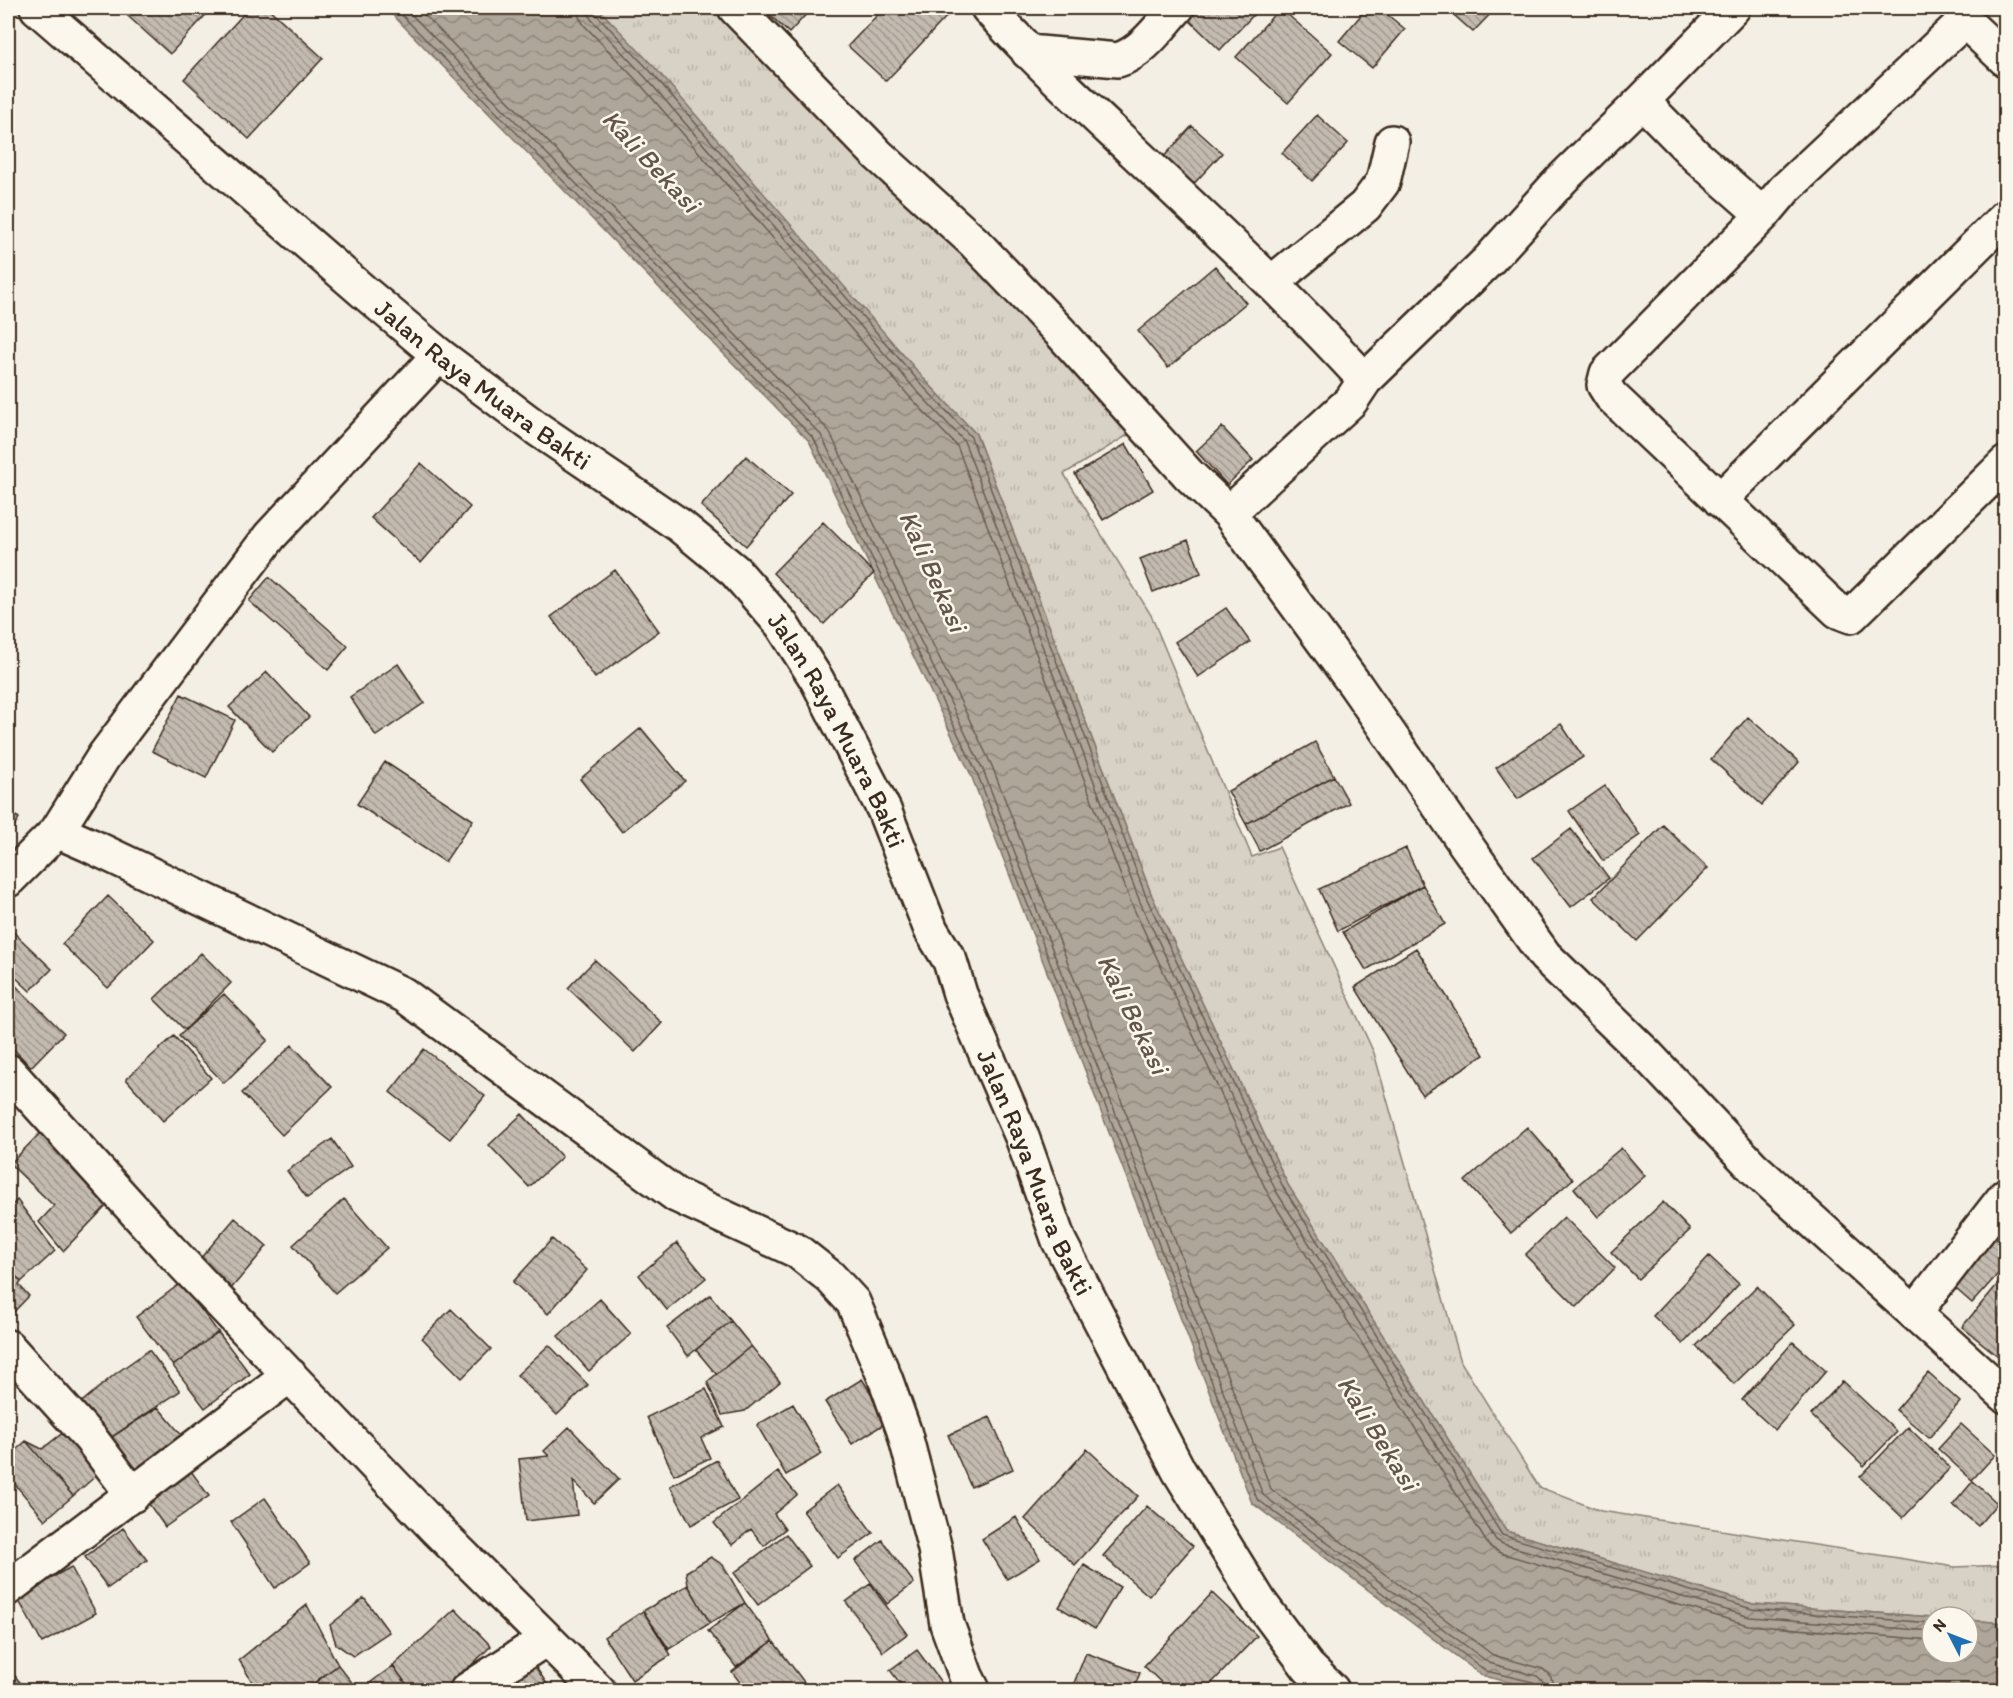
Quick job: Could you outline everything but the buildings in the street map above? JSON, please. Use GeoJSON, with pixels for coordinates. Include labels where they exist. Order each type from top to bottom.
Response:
{"type":"FeatureCollection","features":[{"type":"Feature","properties":{"kind":"street","name":"Jalan Raya Muara Bakti"},"geometry":{"type":"LineString","coordinates":[[37,8],[439,355],[538,430],[679,525],[735,571],[782,625],[817,680],[884,810],[931,930],[950,962],[960,994],[1022,1137],[1064,1251],[1179,1471],[1259,1601],[1308,1667],[1332,1690]]}},
{"type":"Feature","properties":{"kind":"street"},"geometry":{"type":"LineString","coordinates":[[735,8],[879,154],[982,251],[1061,333],[1189,475],[1229,513],[1356,686],[1545,956],[1648,1056],[1753,1167],[2006,1396]]}},
{"type":"Feature","properties":{"kind":"street"},"geometry":{"type":"LineString","coordinates":[[988,8],[1028,52],[1271,283],[1365,380]]}},
{"type":"Feature","properties":{"kind":"street"},"geometry":{"type":"LineString","coordinates":[[1028,52],[1118,60],[1144,44],[1177,8]]}},
{"type":"Feature","properties":{"kind":"street"},"geometry":{"type":"LineString","coordinates":[[1229,513],[1351,401],[1365,380],[1488,261],[1562,179],[1733,8]]}},
{"type":"Feature","properties":{"kind":"street"},"geometry":{"type":"LineString","coordinates":[[2006,60],[1969,25],[1961,24],[1784,190],[1764,215],[1606,373],[1604,385],[1611,396],[1838,612],[1851,616],[2006,464]]}},
{"type":"Feature","properties":{"kind":"street"},"geometry":{"type":"LineString","coordinates":[[1642,101],[1696,156],[1764,215]]}},
{"type":"Feature","properties":{"kind":"street"},"geometry":{"type":"LineString","coordinates":[[1271,283],[1365,206],[1383,182],[1392,142]]}},
{"type":"Feature","properties":{"kind":"street"},"geometry":{"type":"LineString","coordinates":[[1720,500],[2006,216]]}},
{"type":"Feature","properties":{"kind":"street"},"geometry":{"type":"LineString","coordinates":[[8,880],[57,831],[104,756],[270,536],[439,355]]}},
{"type":"Feature","properties":{"kind":"street"},"geometry":{"type":"LineString","coordinates":[[57,831],[100,849],[404,995],[676,1195],[797,1251],[830,1277],[853,1302],[885,1378],[904,1431],[935,1549],[947,1624],[973,1690]]}},
{"type":"Feature","properties":{"kind":"street"},"geometry":{"type":"LineString","coordinates":[[8,1072],[170,1250],[436,1529],[598,1690]]}},
{"type":"Feature","properties":{"kind":"street"},"geometry":{"type":"LineString","coordinates":[[1914,1313],[2006,1195]]}},
{"type":"Feature","properties":{"kind":"street"},"geometry":{"type":"LineString","coordinates":[[8,1347],[91,1439],[133,1495]]}},
{"type":"Feature","properties":{"kind":"street"},"geometry":{"type":"LineString","coordinates":[[8,1588],[290,1375]]}},
{"type":"Feature","properties":{"kind":"street"},"geometry":{"type":"LineString","coordinates":[[467,1690],[546,1639]]}},
{"type":"Feature","properties":{"kind":"green space"},"geometry":{"type":"Polygon","coordinates":[[[598,8],[735,8],[1144,425],[1064,474],[1151,615],[1252,857],[1279,847],[1374,1053],[1461,1362],[1539,1487],[1601,1511],[1955,1567],[2005,1565],[2005,1623],[1980,1621],[1980,1605],[1920,1605],[1920,1616],[1753,1604],[1506,1531],[1288,1185],[1152,896],[976,434],[925,380],[598,8]]]}},
{"type":"Feature","properties":{"kind":"water","name":"Kali Bekasi"},"geometry":{"type":"Polygon","coordinates":[[[386,8],[598,8],[656,69],[925,380],[976,434],[1152,896],[1288,1185],[1506,1531],[1753,1604],[1920,1616],[1920,1665],[1980,1665],[1980,1621],[2005,1623],[2005,1690],[1543,1690],[1483,1676],[1252,1503],[971,775],[809,441],[386,8]]]}}]}
